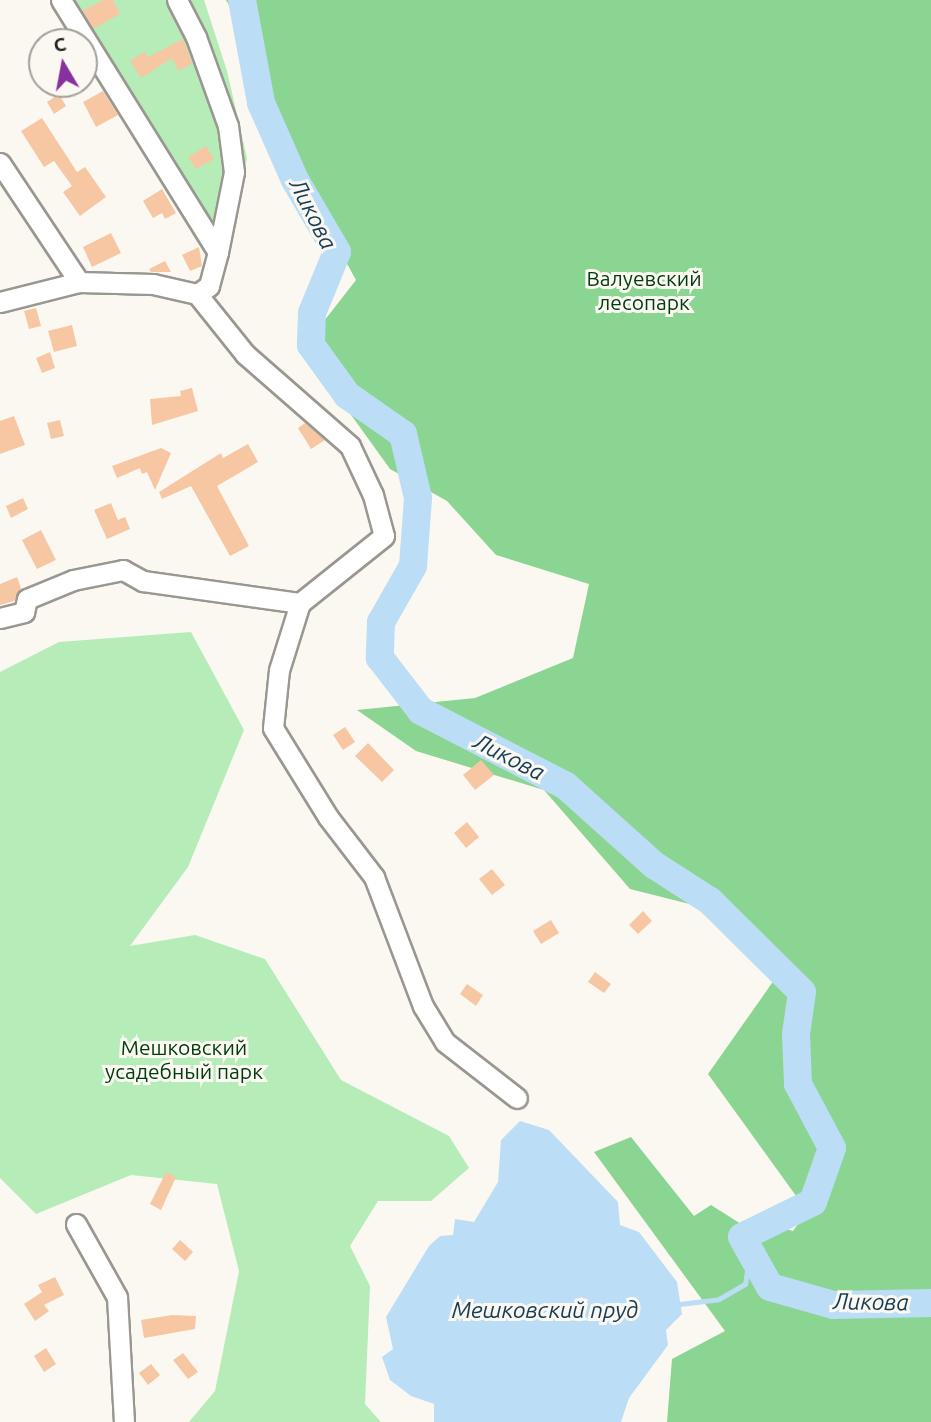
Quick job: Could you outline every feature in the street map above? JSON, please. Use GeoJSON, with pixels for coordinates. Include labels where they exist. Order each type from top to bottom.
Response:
{"type":"FeatureCollection","features":[{"type":"Feature","properties":{"kind":"street"},"geometry":{"type":"LineString","coordinates":[[61,0],[218,251]]}},
{"type":"Feature","properties":{"kind":"street"},"geometry":{"type":"LineString","coordinates":[[177,0],[196,37],[228,127],[234,172],[209,286],[197,294]]}},
{"type":"Feature","properties":{"kind":"street"},"geometry":{"type":"LineString","coordinates":[[0,163],[79,282]]}},
{"type":"Feature","properties":{"kind":"street"},"geometry":{"type":"LineString","coordinates":[[0,302],[79,282],[153,284],[197,294],[245,354],[350,446],[373,495],[384,536],[300,603],[279,670],[273,728],[328,817],[374,877],[423,1006],[444,1042],[517,1098]]}},
{"type":"Feature","properties":{"kind":"street"},"geometry":{"type":"LineString","coordinates":[[0,618],[24,612],[27,599],[73,580],[123,570],[143,581],[300,603]]}},
{"type":"Feature","properties":{"kind":"street"},"geometry":{"type":"LineString","coordinates":[[76,1224],[117,1297],[124,1422]]}},
{"type":"Feature","properties":{"kind":"green space"},"geometry":{"type":"Polygon","coordinates":[[[63,0],[204,0],[227,71],[247,158],[236,226],[209,234],[98,56],[98,28],[80,28],[63,0]]]}},
{"type":"Feature","properties":{"kind":"green space","name":"Валуевский лесопарк"},"geometry":{"type":"Polygon","coordinates":[[[226,0],[931,0],[931,1422],[667,1422],[672,1359],[725,1331],[594,1152],[631,1137],[694,1216],[711,1205],[741,1224],[756,1220],[793,1231],[807,1211],[708,1074],[784,966],[729,914],[630,889],[544,790],[416,751],[357,710],[475,698],[573,658],[589,584],[496,555],[447,501],[390,469],[303,348],[356,280],[284,149],[252,44],[226,0]]]}},
{"type":"Feature","properties":{"kind":"green space","name":"Мешковский усадебный парк"},"geometry":{"type":"Polygon","coordinates":[[[191,632],[244,730],[188,867],[130,946],[195,935],[265,959],[341,1080],[449,1136],[469,1168],[431,1201],[378,1201],[350,1246],[370,1286],[365,1404],[381,1422],[189,1422],[215,1391],[239,1271],[217,1184],[131,1175],[36,1214],[0,1178],[0,672],[59,642],[191,632]]]}},
{"type":"Feature","properties":{"kind":"water","name":"Мешковский пруд"},"geometry":{"type":"Polygon","coordinates":[[[520,1121],[549,1130],[618,1202],[620,1225],[639,1232],[677,1282],[682,1314],[666,1330],[668,1345],[629,1398],[621,1422],[434,1422],[434,1404],[411,1396],[390,1380],[382,1357],[393,1349],[386,1317],[429,1246],[440,1236],[453,1235],[455,1219],[474,1222],[498,1182],[501,1140],[520,1121]]]}},
{"type":"Feature","properties":{"kind":"building"},"geometry":{"type":"Polygon","coordinates":[[[103,0],[113,0],[120,14],[92,28],[82,11],[103,0]]]}},
{"type":"Feature","properties":{"kind":"building"},"geometry":{"type":"Polygon","coordinates":[[[183,39],[192,63],[179,71],[172,58],[141,78],[130,61],[144,52],[148,57],[183,39]]]}},
{"type":"Feature","properties":{"kind":"building"},"geometry":{"type":"Polygon","coordinates":[[[103,91],[118,115],[96,127],[83,102],[98,98],[98,94],[103,91]]]}},
{"type":"Feature","properties":{"kind":"building"},"geometry":{"type":"Polygon","coordinates":[[[53,98],[61,98],[66,106],[54,114],[47,102],[53,98]]]}},
{"type":"Feature","properties":{"kind":"building"},"geometry":{"type":"Polygon","coordinates":[[[42,118],[77,172],[85,167],[106,197],[80,216],[63,192],[72,186],[54,161],[44,167],[21,131],[42,118]]]}},
{"type":"Feature","properties":{"kind":"building"},"geometry":{"type":"Polygon","coordinates":[[[206,146],[214,159],[196,169],[188,157],[206,146]]]}},
{"type":"Feature","properties":{"kind":"building"},"geometry":{"type":"Polygon","coordinates":[[[162,189],[176,213],[165,219],[162,213],[153,218],[143,201],[162,189]]]}},
{"type":"Feature","properties":{"kind":"building"},"geometry":{"type":"Polygon","coordinates":[[[111,233],[121,253],[92,267],[83,247],[111,233]]]}},
{"type":"Feature","properties":{"kind":"building"},"geometry":{"type":"Polygon","coordinates":[[[199,247],[202,266],[190,271],[182,255],[199,247]]]}},
{"type":"Feature","properties":{"kind":"building"},"geometry":{"type":"Polygon","coordinates":[[[165,261],[171,272],[151,272],[149,269],[165,261]]]}},
{"type":"Feature","properties":{"kind":"building"},"geometry":{"type":"Polygon","coordinates":[[[36,308],[41,326],[29,329],[24,311],[36,308]]]}},
{"type":"Feature","properties":{"kind":"building"},"geometry":{"type":"Polygon","coordinates":[[[72,325],[77,346],[54,352],[48,331],[72,325]]]}},
{"type":"Feature","properties":{"kind":"building"},"geometry":{"type":"Polygon","coordinates":[[[50,352],[55,368],[42,373],[36,358],[50,352]]]}},
{"type":"Feature","properties":{"kind":"building"},"geometry":{"type":"Polygon","coordinates":[[[192,388],[198,411],[152,425],[150,399],[181,396],[180,391],[192,388]]]}},
{"type":"Feature","properties":{"kind":"building"},"geometry":{"type":"Polygon","coordinates":[[[14,416],[25,445],[0,454],[0,421],[14,416]]]}},
{"type":"Feature","properties":{"kind":"building"},"geometry":{"type":"Polygon","coordinates":[[[60,420],[64,436],[51,439],[47,423],[60,420]]]}},
{"type":"Feature","properties":{"kind":"building"},"geometry":{"type":"Polygon","coordinates":[[[305,423],[325,440],[311,449],[298,428],[305,423]]]}},
{"type":"Feature","properties":{"kind":"building"},"geometry":{"type":"Polygon","coordinates":[[[248,444],[258,462],[217,486],[249,546],[230,556],[191,486],[162,499],[159,492],[221,453],[223,458],[248,444]]]}},
{"type":"Feature","properties":{"kind":"building"},"geometry":{"type":"Polygon","coordinates":[[[161,448],[171,453],[155,490],[147,472],[142,474],[140,468],[117,478],[112,466],[161,448]]]}},
{"type":"Feature","properties":{"kind":"building"},"geometry":{"type":"Polygon","coordinates":[[[23,498],[28,509],[11,518],[6,506],[23,498]]]}},
{"type":"Feature","properties":{"kind":"building"},"geometry":{"type":"Polygon","coordinates":[[[111,503],[118,520],[125,517],[130,529],[107,539],[94,510],[111,503]]]}},
{"type":"Feature","properties":{"kind":"building"},"geometry":{"type":"Polygon","coordinates":[[[41,530],[56,560],[37,569],[22,540],[41,530]]]}},
{"type":"Feature","properties":{"kind":"building"},"geometry":{"type":"Polygon","coordinates":[[[17,577],[21,588],[14,601],[0,605],[0,584],[17,577]]]}},
{"type":"Feature","properties":{"kind":"building"},"geometry":{"type":"Polygon","coordinates":[[[345,727],[355,742],[343,750],[333,735],[345,727]]]}},
{"type":"Feature","properties":{"kind":"building"},"geometry":{"type":"Polygon","coordinates":[[[368,743],[394,770],[382,782],[355,756],[368,743]]]}},
{"type":"Feature","properties":{"kind":"building"},"geometry":{"type":"Polygon","coordinates":[[[481,760],[494,775],[475,790],[463,775],[481,760]]]}},
{"type":"Feature","properties":{"kind":"building"},"geometry":{"type":"Polygon","coordinates":[[[467,822],[479,837],[466,848],[454,833],[467,822]]]}},
{"type":"Feature","properties":{"kind":"building"},"geometry":{"type":"Polygon","coordinates":[[[492,869],[505,885],[492,895],[479,879],[492,869]]]}},
{"type":"Feature","properties":{"kind":"building"},"geometry":{"type":"Polygon","coordinates":[[[643,911],[652,921],[638,934],[629,925],[643,911]]]}},
{"type":"Feature","properties":{"kind":"building"},"geometry":{"type":"Polygon","coordinates":[[[551,920],[559,933],[541,944],[533,931],[551,920]]]}},
{"type":"Feature","properties":{"kind":"building"},"geometry":{"type":"Polygon","coordinates":[[[595,972],[611,984],[604,993],[588,982],[595,972]]]}},
{"type":"Feature","properties":{"kind":"building"},"geometry":{"type":"Polygon","coordinates":[[[467,984],[483,995],[476,1006],[460,994],[467,984]]]}},
{"type":"Feature","properties":{"kind":"building"},"geometry":{"type":"Polygon","coordinates":[[[166,1172],[176,1177],[161,1210],[150,1204],[166,1172]]]}},
{"type":"Feature","properties":{"kind":"building"},"geometry":{"type":"Polygon","coordinates":[[[180,1240],[193,1252],[185,1261],[172,1249],[180,1240]]]}},
{"type":"Feature","properties":{"kind":"building"},"geometry":{"type":"Polygon","coordinates":[[[55,1277],[64,1295],[44,1305],[49,1311],[35,1321],[24,1304],[42,1292],[38,1285],[55,1277]]]}},
{"type":"Feature","properties":{"kind":"building"},"geometry":{"type":"Polygon","coordinates":[[[172,1315],[196,1316],[195,1329],[144,1338],[141,1320],[172,1315]]]}},
{"type":"Feature","properties":{"kind":"building"},"geometry":{"type":"Polygon","coordinates":[[[46,1348],[56,1364],[44,1372],[34,1356],[46,1348]]]}},
{"type":"Feature","properties":{"kind":"building"},"geometry":{"type":"Polygon","coordinates":[[[183,1353],[198,1372],[188,1379],[173,1360],[183,1353]]]}},
{"type":"Feature","properties":{"kind":"building"},"geometry":{"type":"Polygon","coordinates":[[[151,1364],[160,1375],[148,1385],[139,1373],[151,1364]]]}},
{"type":"Feature","properties":{"kind":"waterway","name":"Ликова"},"geometry":{"type":"LineString","coordinates":[[242,0],[261,103],[295,180],[337,252],[312,313],[311,345],[347,395],[403,434],[418,498],[413,566],[381,622],[380,658],[421,711],[566,786],[654,865],[710,901],[802,992],[796,1034],[798,1084],[832,1148],[813,1202],[742,1237],[770,1287],[833,1305],[931,1303]]}},
{"type":"Feature","properties":{"kind":"waterway"},"geometry":{"type":"LineString","coordinates":[[680,1304],[719,1299],[745,1284],[750,1253]]}}]}
